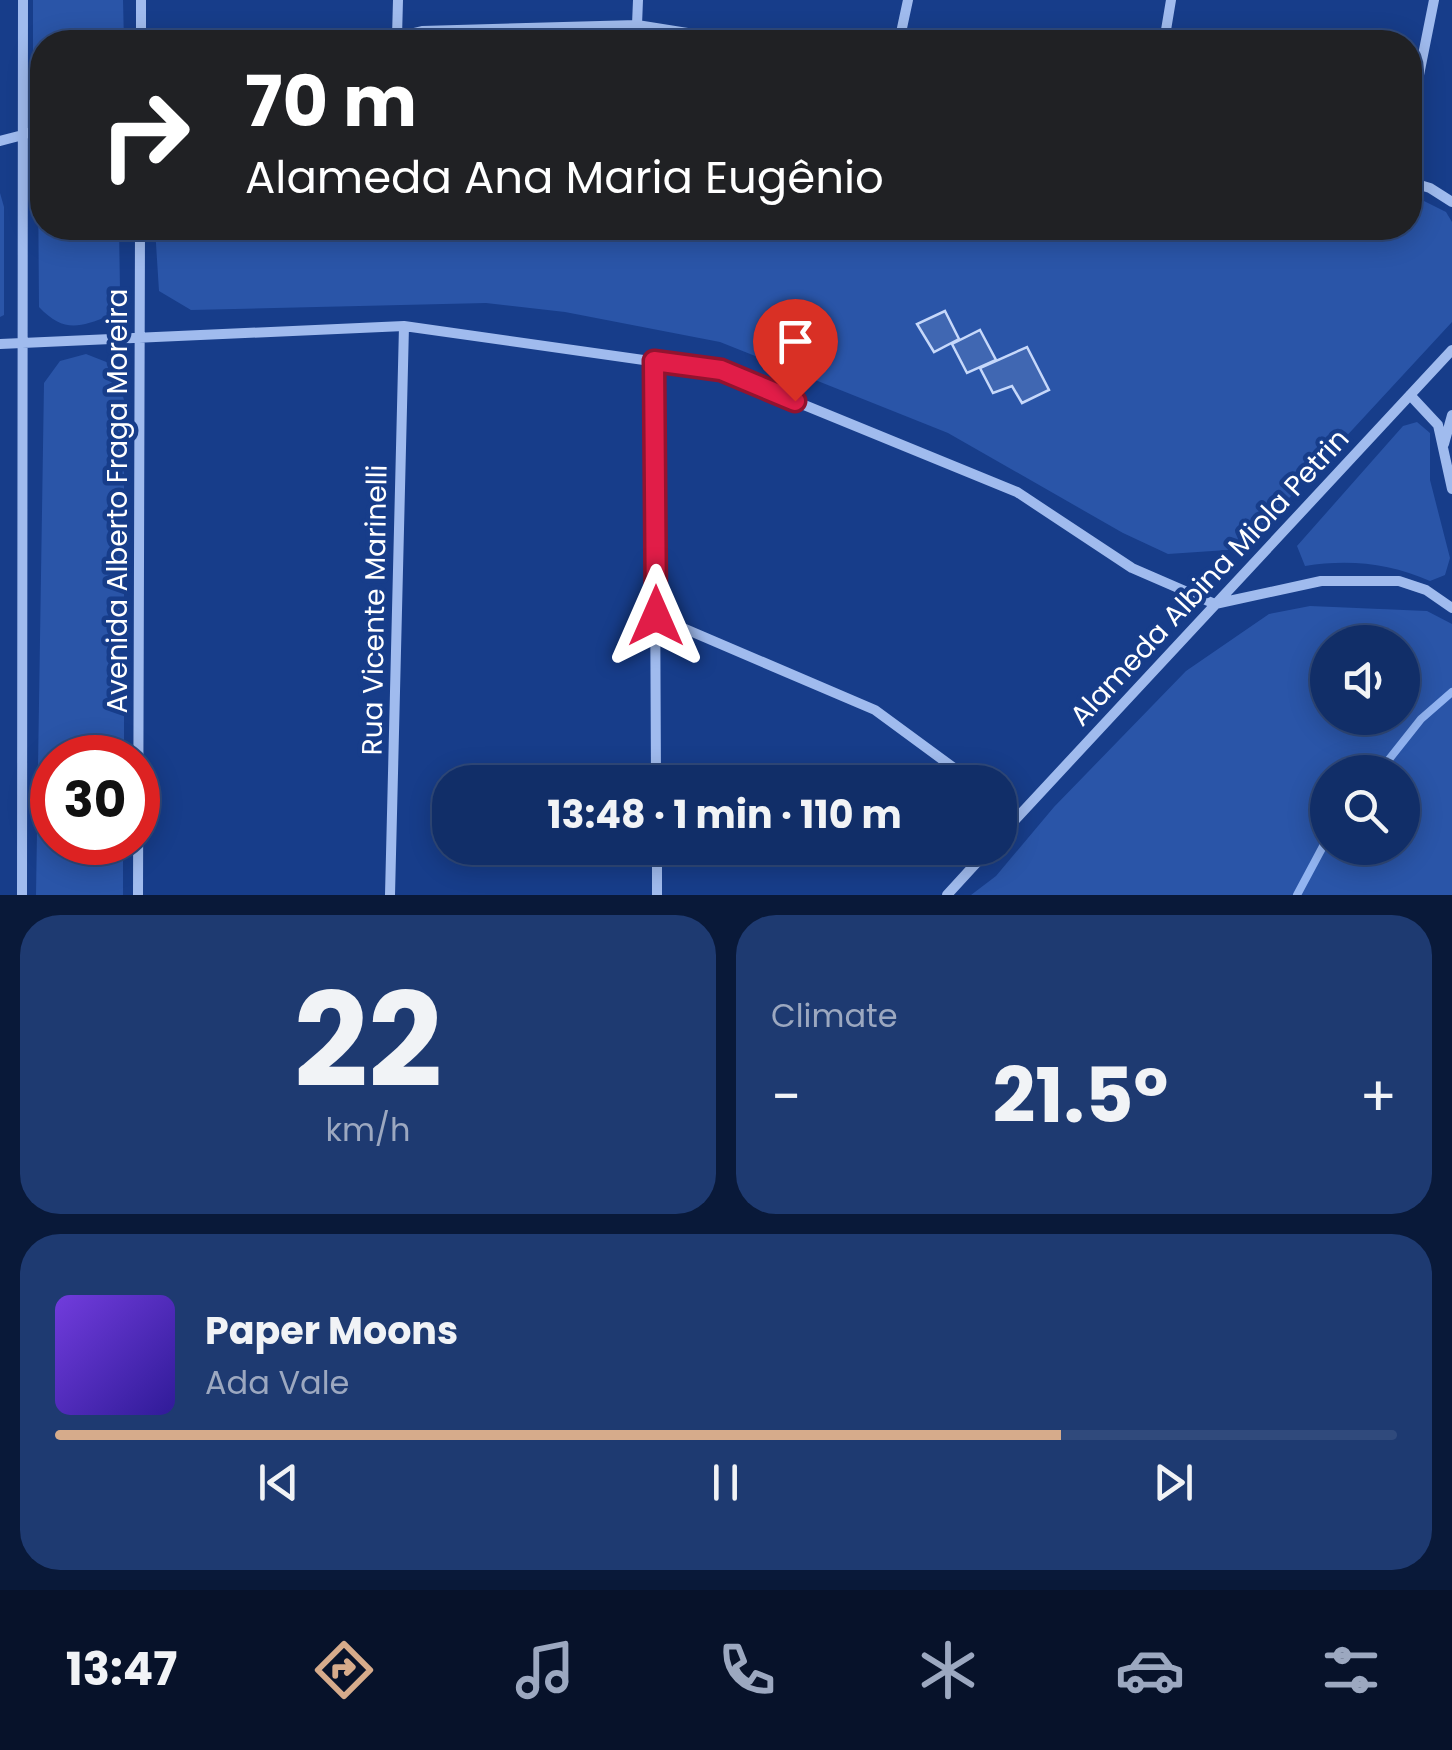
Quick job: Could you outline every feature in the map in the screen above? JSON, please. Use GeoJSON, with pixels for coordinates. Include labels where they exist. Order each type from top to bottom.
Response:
{"type":"FeatureCollection","features":[{"type":"Feature","properties":{"kind":"street"},"geometry":{"type":"LineString","coordinates":[[22,0],[22,895]]}},
{"type":"Feature","properties":{"kind":"street"},"geometry":{"type":"LineString","coordinates":[[141,0],[141,30]]}},
{"type":"Feature","properties":{"kind":"street"},"geometry":{"type":"LineString","coordinates":[[398,0],[398,30]]}},
{"type":"Feature","properties":{"kind":"street"},"geometry":{"type":"LineString","coordinates":[[637,25],[638,0]]}},
{"type":"Feature","properties":{"kind":"street"},"geometry":{"type":"LineString","coordinates":[[902,30],[908,0]]}},
{"type":"Feature","properties":{"kind":"street"},"geometry":{"type":"LineString","coordinates":[[1166,30],[1171,0]]}},
{"type":"Feature","properties":{"kind":"street"},"geometry":{"type":"LineString","coordinates":[[1422,60],[1434,0]]}},
{"type":"Feature","properties":{"kind":"street"},"geometry":{"type":"LineString","coordinates":[[458,30],[637,25],[668,30]]}},
{"type":"Feature","properties":{"kind":"street"},"geometry":{"type":"LineString","coordinates":[[0,141],[30,133]]}},
{"type":"Feature","properties":{"kind":"street"},"geometry":{"type":"LineString","coordinates":[[1422,186],[1452,202]]}},
{"type":"Feature","properties":{"kind":"street","name":"Avenida Alberto Fraga Moreira"},"geometry":{"type":"LineString","coordinates":[[138,895],[140,240]]}},
{"type":"Feature","properties":{"kind":"street"},"geometry":{"type":"LineString","coordinates":[[0,344],[404,326],[721,370],[1016,492],[1132,568],[1215,604],[1321,581],[1399,581],[1426,590],[1452,608]]}},
{"type":"Feature","properties":{"kind":"street","name":"Rua Vicente Marinelli"},"geometry":{"type":"LineString","coordinates":[[390,895],[404,326]]}},
{"type":"Feature","properties":{"kind":"street","name":"Alameda Albina Miola Petrin"},"geometry":{"type":"LineString","coordinates":[[1017,816],[1452,350]]}},
{"type":"Feature","properties":{"kind":"street"},"geometry":{"type":"LineString","coordinates":[[654,361],[656,765]]}},
{"type":"Feature","properties":{"kind":"street"},"geometry":{"type":"LineString","coordinates":[[1410,395],[1438,425],[1452,488]]}},
{"type":"Feature","properties":{"kind":"street"},"geometry":{"type":"LineString","coordinates":[[1442,450],[1452,414]]}},
{"type":"Feature","properties":{"kind":"street"},"geometry":{"type":"LineString","coordinates":[[656,616],[876,710],[950,765]]}},
{"type":"Feature","properties":{"kind":"street"},"geometry":{"type":"LineString","coordinates":[[656,865],[657,895]]}},
{"type":"Feature","properties":{"kind":"street"},"geometry":{"type":"LineString","coordinates":[[947,895],[974,865]]}},
{"type":"Feature","properties":{"kind":"shaded area"},"geometry":{"type":"Polygon","coordinates":[[[33,0],[123,0],[124,30],[33,30],[33,0]]]}},
{"type":"Feature","properties":{"kind":"shaded area"},"geometry":{"type":"Polygon","coordinates":[[[0,193],[4,207],[4,315],[0,317],[0,193]]]}},
{"type":"Feature","properties":{"kind":"shaded area"},"geometry":{"type":"Polygon","coordinates":[[[1422,200],[1446,212],[1452,222],[1452,322],[1242,549],[1168,554],[1123,533],[948,433],[720,342],[565,312],[486,303],[191,310],[159,291],[156,240],[1422,240],[1422,200]]]}},
{"type":"Feature","properties":{"kind":"shaded area"},"geometry":{"type":"Polygon","coordinates":[[[38,240],[119,240],[120,290],[109,316],[71,325],[56,321],[39,307],[38,240]]]}},
{"type":"Feature","properties":{"kind":"shaded area"},"geometry":{"type":"Polygon","coordinates":[[[86,354],[114,365],[124,400],[124,735],[38,735],[44,383],[60,361],[86,354]]]}},
{"type":"Feature","properties":{"kind":"shaded area"},"geometry":{"type":"Polygon","coordinates":[[[1417,422],[1430,433],[1430,480],[1450,558],[1445,575],[1430,581],[1369,564],[1305,566],[1297,546],[1403,426],[1417,422]]]}},
{"type":"Feature","properties":{"kind":"shaded area"},"geometry":{"type":"Polygon","coordinates":[[[1310,606],[1427,611],[1452,624],[1452,895],[971,895],[1005,865],[1017,865],[1017,851],[1054,807],[1186,671],[1269,614],[1310,606]]]}},
{"type":"Feature","properties":{"kind":"shaded area"},"geometry":{"type":"Polygon","coordinates":[[[36,865],[123,865],[123,895],[36,895],[36,865]]]}},
{"type":"Feature","properties":{"kind":"building"},"geometry":{"type":"Polygon","coordinates":[[[945,311],[959,339],[934,352],[917,324],[945,311]]]}},
{"type":"Feature","properties":{"kind":"building"},"geometry":{"type":"Polygon","coordinates":[[[980,330],[996,360],[967,373],[952,344],[980,330]]]}},
{"type":"Feature","properties":{"kind":"building"},"geometry":{"type":"Polygon","coordinates":[[[1027,347],[1049,390],[1022,403],[1012,386],[993,393],[980,368],[1027,347]]]}},
{"type":"Feature","properties":{"kind":"waterway"},"geometry":{"type":"LineString","coordinates":[[1392,755],[1421,719],[1452,692]]}},
{"type":"Feature","properties":{"kind":"waterway"},"geometry":{"type":"LineString","coordinates":[[1297,895],[1313,865]]}},
{"type":"Feature","properties":{"kind":"route"},"geometry":{"type":"LineString","coordinates":[[656,616],[654,361],[721,370],[795,401]]}}]}
